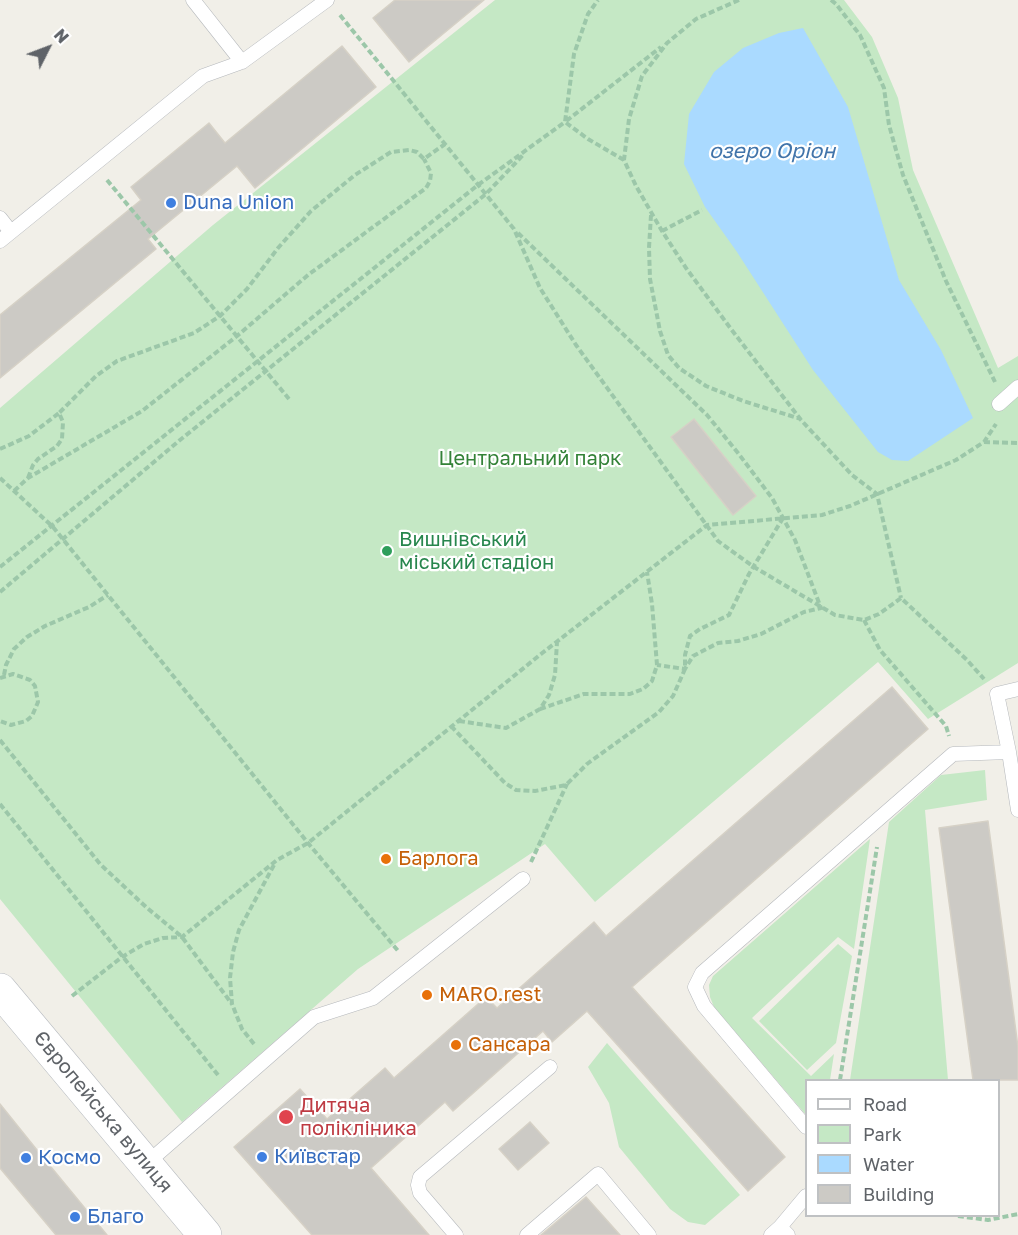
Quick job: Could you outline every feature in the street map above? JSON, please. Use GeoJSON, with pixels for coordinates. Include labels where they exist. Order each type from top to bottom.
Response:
{"type":"FeatureCollection","features":[{"type":"Feature","properties":{"kind":"street","name":"Європейська вулиця"},"geometry":{"type":"LineString","coordinates":[[0,990],[205,1235]]}},
{"type":"Feature","properties":{"kind":"lane"},"geometry":{"type":"LineString","coordinates":[[193,0],[242,62]]}},
{"type":"Feature","properties":{"kind":"lane"},"geometry":{"type":"LineString","coordinates":[[0,218],[5,236],[203,76],[242,62],[332,4]]}},
{"type":"Feature","properties":{"kind":"lane"},"geometry":{"type":"LineString","coordinates":[[999,404],[1018,387]]}},
{"type":"Feature","properties":{"kind":"lane"},"geometry":{"type":"LineString","coordinates":[[1018,689],[997,694],[1018,810]]}},
{"type":"Feature","properties":{"kind":"lane"},"geometry":{"type":"LineString","coordinates":[[805,1124],[704,1006],[695,987],[702,973],[954,754],[1009,752]]}},
{"type":"Feature","properties":{"kind":"lane"},"geometry":{"type":"LineString","coordinates":[[146,1164],[314,1017],[373,998],[523,879]]}},
{"type":"Feature","properties":{"kind":"lane"},"geometry":{"type":"LineString","coordinates":[[456,1235],[420,1193],[418,1185],[420,1177],[550,1067]]}},
{"type":"Feature","properties":{"kind":"lane"},"geometry":{"type":"LineString","coordinates":[[527,1235],[598,1174],[649,1235]]}},
{"type":"Feature","properties":{"kind":"lane"},"geometry":{"type":"LineString","coordinates":[[780,1232],[805,1199]]}},
{"type":"Feature","properties":{"kind":"path"},"geometry":{"type":"LineString","coordinates":[[565,122],[574,54],[588,14],[598,0]]}},
{"type":"Feature","properties":{"kind":"path"},"geometry":{"type":"LineString","coordinates":[[0,567],[478,184],[565,122],[696,19],[739,0]]}},
{"type":"Feature","properties":{"kind":"path"},"geometry":{"type":"LineString","coordinates":[[72,996],[122,957],[144,944],[163,938],[182,937],[277,860],[308,843],[451,726],[707,525],[822,515],[850,506],[956,460],[984,442],[996,425],[999,404],[995,382],[946,281],[903,176],[889,125],[884,88],[860,35],[831,0]]}},
{"type":"Feature","properties":{"kind":"path"},"geometry":{"type":"LineString","coordinates":[[332,4],[515,231],[707,415],[772,498],[795,540],[821,608]]}},
{"type":"Feature","properties":{"kind":"path"},"geometry":{"type":"LineString","coordinates":[[624,160],[629,119],[642,76],[667,43]]}},
{"type":"Feature","properties":{"kind":"path"},"geometry":{"type":"LineString","coordinates":[[565,122],[588,139],[624,160],[662,231],[724,321],[801,420],[852,476],[877,494],[901,598],[967,660],[997,694]]}},
{"type":"Feature","properties":{"kind":"path"},"geometry":{"type":"LineString","coordinates":[[424,159],[445,144]]}},
{"type":"Feature","properties":{"kind":"path"},"geometry":{"type":"LineString","coordinates":[[0,592],[180,440],[486,194],[530,148]]}},
{"type":"Feature","properties":{"kind":"path"},"geometry":{"type":"LineString","coordinates":[[0,449],[29,436],[59,413],[96,376],[117,361],[194,333],[220,316],[247,289],[301,222],[355,174],[390,152],[409,150],[417,152],[424,159],[431,173],[430,182],[426,188],[308,275],[237,336],[142,411],[28,478],[14,491]]}},
{"type":"Feature","properties":{"kind":"path"},"geometry":{"type":"LineString","coordinates":[[94,164],[289,399]]}},
{"type":"Feature","properties":{"kind":"path"},"geometry":{"type":"LineString","coordinates":[[662,231],[702,210]]}},
{"type":"Feature","properties":{"kind":"path"},"geometry":{"type":"LineString","coordinates":[[652,214],[649,248],[650,279],[658,322],[668,355],[679,368],[705,386],[801,420]]}},
{"type":"Feature","properties":{"kind":"path"},"geometry":{"type":"LineString","coordinates":[[515,231],[540,288],[576,345],[718,541],[754,567],[835,615],[864,620],[879,614],[901,598]]}},
{"type":"Feature","properties":{"kind":"path"},"geometry":{"type":"LineString","coordinates":[[28,478],[38,459],[57,446],[62,439],[63,422],[59,413]]}},
{"type":"Feature","properties":{"kind":"path"},"geometry":{"type":"LineString","coordinates":[[984,442],[1018,443]]}},
{"type":"Feature","properties":{"kind":"path"},"geometry":{"type":"LineString","coordinates":[[0,478],[52,526],[308,843],[412,967]]}},
{"type":"Feature","properties":{"kind":"path"},"geometry":{"type":"LineString","coordinates":[[685,669],[685,655],[690,636],[729,615],[783,518]]}},
{"type":"Feature","properties":{"kind":"path"},"geometry":{"type":"LineString","coordinates":[[458,721],[506,728],[540,709],[584,694],[630,694],[643,689],[651,681],[657,665],[647,572]]}},
{"type":"Feature","properties":{"kind":"path"},"geometry":{"type":"LineString","coordinates":[[2,677],[14,649],[27,636],[89,607],[108,595]]}},
{"type":"Feature","properties":{"kind":"path"},"geometry":{"type":"LineString","coordinates":[[523,879],[568,783],[587,764],[659,712],[673,696],[693,656],[718,643],[738,641],[761,634],[804,612],[821,608]]}},
{"type":"Feature","properties":{"kind":"path"},"geometry":{"type":"LineString","coordinates":[[864,620],[880,650],[946,726],[954,754]]}},
{"type":"Feature","properties":{"kind":"path"},"geometry":{"type":"LineString","coordinates":[[540,709],[549,695],[555,675],[557,642]]}},
{"type":"Feature","properties":{"kind":"path"},"geometry":{"type":"LineString","coordinates":[[657,665],[685,669]]}},
{"type":"Feature","properties":{"kind":"path"},"geometry":{"type":"LineString","coordinates":[[0,721],[11,725],[26,721],[32,716],[38,702],[30,680],[13,674],[2,677]]}},
{"type":"Feature","properties":{"kind":"path"},"geometry":{"type":"LineString","coordinates":[[451,726],[505,783],[516,790],[535,791],[568,783]]}},
{"type":"Feature","properties":{"kind":"path"},"geometry":{"type":"LineString","coordinates":[[0,740],[100,864],[182,937],[232,1004],[242,1029],[265,1058]]}},
{"type":"Feature","properties":{"kind":"path"},"geometry":{"type":"LineString","coordinates":[[0,804],[230,1089]]}},
{"type":"Feature","properties":{"kind":"path"},"geometry":{"type":"LineString","coordinates":[[840,1079],[882,816]]}},
{"type":"Feature","properties":{"kind":"path"},"geometry":{"type":"LineString","coordinates":[[232,1004],[230,978],[233,952],[239,930],[277,860]]}},
{"type":"Feature","properties":{"kind":"path"},"geometry":{"type":"LineString","coordinates":[[970,1217],[988,1220],[1018,1214]]}},
{"type":"Feature","properties":{"kind":"green space","name":"Центральний парк"},"geometry":{"type":"Polygon","coordinates":[[[495,0],[844,0],[872,37],[898,98],[913,170],[998,368],[1018,356],[1018,663],[928,719],[878,662],[595,902],[545,844],[358,969],[182,1122],[0,899],[0,408],[213,225],[495,0]]]}},
{"type":"Feature","properties":{"kind":"green space"},"geometry":{"type":"Polygon","coordinates":[[[985,770],[987,800],[925,810],[948,1079],[850,1079],[889,822],[941,775],[985,770]]]}},
{"type":"Feature","properties":{"kind":"green space"},"geometry":{"type":"Polygon","coordinates":[[[870,839],[854,949],[838,937],[752,1018],[811,1076],[834,1054],[830,1079],[805,1079],[805,1114],[714,1007],[709,985],[713,976],[870,839]]]}},
{"type":"Feature","properties":{"kind":"green space"},"geometry":{"type":"Polygon","coordinates":[[[838,944],[852,956],[836,1043],[807,1070],[759,1021],[838,944]]]}},
{"type":"Feature","properties":{"kind":"green space"},"geometry":{"type":"Polygon","coordinates":[[[607,1043],[740,1195],[705,1225],[688,1222],[670,1209],[619,1147],[609,1103],[588,1067],[607,1043]]]}},
{"type":"Feature","properties":{"kind":"water","name":"озеро Оріон"},"geometry":{"type":"Polygon","coordinates":[[[803,28],[848,107],[899,280],[941,350],[973,418],[908,461],[892,460],[878,452],[813,370],[737,252],[705,207],[684,164],[689,114],[714,72],[743,48],[779,33],[803,28]]]}},
{"type":"Feature","properties":{"kind":"building"},"geometry":{"type":"Polygon","coordinates":[[[395,0],[484,0],[409,62],[373,18],[395,0]]]}},
{"type":"Feature","properties":{"kind":"building"},"geometry":{"type":"Polygon","coordinates":[[[342,46],[376,87],[255,188],[237,166],[148,239],[156,249],[0,378],[0,315],[141,200],[131,187],[209,123],[225,143],[342,46]]]}},
{"type":"Feature","properties":{"kind":"building"},"geometry":{"type":"Polygon","coordinates":[[[694,419],[756,496],[733,515],[671,437],[694,419]]]}},
{"type":"Feature","properties":{"kind":"building"},"geometry":{"type":"Polygon","coordinates":[[[892,687],[928,729],[632,987],[785,1157],[748,1191],[587,1011],[552,1042],[543,1031],[453,1111],[445,1102],[371,1168],[429,1235],[312,1235],[234,1147],[300,1089],[327,1119],[385,1068],[394,1078],[486,997],[497,1008],[594,922],[606,936],[892,687]]]}},
{"type":"Feature","properties":{"kind":"building"},"geometry":{"type":"Polygon","coordinates":[[[988,821],[1018,1047],[1018,1080],[973,1079],[939,828],[988,821]]]}},
{"type":"Feature","properties":{"kind":"building"},"geometry":{"type":"Polygon","coordinates":[[[0,1104],[107,1235],[56,1235],[0,1168],[0,1104]]]}},
{"type":"Feature","properties":{"kind":"building"},"geometry":{"type":"Polygon","coordinates":[[[530,1122],[549,1143],[518,1170],[499,1149],[530,1122]]]}},
{"type":"Feature","properties":{"kind":"building"},"geometry":{"type":"Polygon","coordinates":[[[586,1197],[620,1235],[541,1235],[586,1197]]]}},
{"type":"Feature","properties":{"kind":"place","name":"Duna Union"},"geometry":{"type":"Point","coordinates":[171,203]}},
{"type":"Feature","properties":{"kind":"place","name":"Вишнівський міський стадіон"},"geometry":{"type":"Point","coordinates":[387,551]}},
{"type":"Feature","properties":{"kind":"place","name":"Барлога"},"geometry":{"type":"Point","coordinates":[386,859]}},
{"type":"Feature","properties":{"kind":"place","name":"MARO.rest"},"geometry":{"type":"Point","coordinates":[427,995]}},
{"type":"Feature","properties":{"kind":"place","name":"Сансара"},"geometry":{"type":"Point","coordinates":[456,1045]}},
{"type":"Feature","properties":{"kind":"place","name":"Дитяча полікліника"},"geometry":{"type":"Point","coordinates":[286,1117]}},
{"type":"Feature","properties":{"kind":"place","name":"Київстар"},"geometry":{"type":"Point","coordinates":[262,1157]}},
{"type":"Feature","properties":{"kind":"place","name":"Космо"},"geometry":{"type":"Point","coordinates":[26,1158]}},
{"type":"Feature","properties":{"kind":"place","name":"Благо"},"geometry":{"type":"Point","coordinates":[75,1217]}}]}
